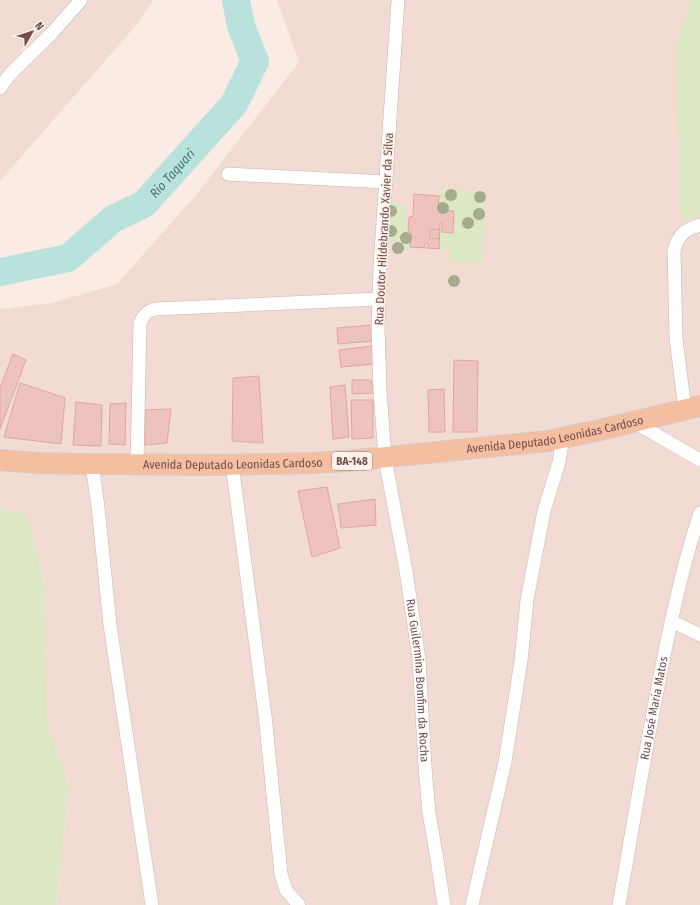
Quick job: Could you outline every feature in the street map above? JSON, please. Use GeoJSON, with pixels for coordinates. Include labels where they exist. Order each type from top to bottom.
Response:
{"type":"FeatureCollection","features":[{"type":"Feature","properties":{"kind":"main road","name":"Avenida Deputado Leonidas Cardoso"},"geometry":{"type":"LineString","coordinates":[[0,460],[37,463],[92,464],[232,464],[312,463],[385,458],[563,438],[693,408]]}},
{"type":"Feature","properties":{"kind":"street"},"geometry":{"type":"LineString","coordinates":[[0,88],[10,74],[51,34],[80,0]]}},
{"type":"Feature","properties":{"kind":"street","name":"Rua Doutor Hildebrando Xavier da Silva"},"geometry":{"type":"LineString","coordinates":[[385,458],[378,346],[379,299],[398,0]]}},
{"type":"Feature","properties":{"kind":"street"},"geometry":{"type":"LineString","coordinates":[[228,174],[386,182]]}},
{"type":"Feature","properties":{"kind":"street"},"geometry":{"type":"LineString","coordinates":[[693,408],[676,339],[674,250],[677,240],[682,234],[689,228],[700,225]]}},
{"type":"Feature","properties":{"kind":"street"},"geometry":{"type":"LineString","coordinates":[[137,464],[140,323],[143,316],[150,310],[379,299]]}},
{"type":"Feature","properties":{"kind":"street"},"geometry":{"type":"LineString","coordinates":[[634,422],[700,460]]}},
{"type":"Feature","properties":{"kind":"street"},"geometry":{"type":"LineString","coordinates":[[472,905],[505,762],[521,661],[527,600],[544,511],[559,462],[563,438]]}},
{"type":"Feature","properties":{"kind":"street","name":"Rua Guilermina Bomfim da Rocha"},"geometry":{"type":"LineString","coordinates":[[385,458],[406,571],[419,658],[429,813],[438,859],[444,905]]}},
{"type":"Feature","properties":{"kind":"street"},"geometry":{"type":"LineString","coordinates":[[92,464],[98,501],[110,624],[152,905]]}},
{"type":"Feature","properties":{"kind":"street"},"geometry":{"type":"LineString","coordinates":[[232,464],[265,715],[280,869],[286,890],[299,905]]}},
{"type":"Feature","properties":{"kind":"street","name":"Rua José Maria Matos"},"geometry":{"type":"LineString","coordinates":[[619,905],[652,717],[671,620],[685,561],[700,513]]}},
{"type":"Feature","properties":{"kind":"street"},"geometry":{"type":"LineString","coordinates":[[671,620],[700,635]]}},
{"type":"Feature","properties":{"kind":"shaded area"},"geometry":{"type":"Polygon","coordinates":[[[0,0],[153,0],[138,23],[0,181],[0,0]]]}},
{"type":"Feature","properties":{"kind":"shaded area"},"geometry":{"type":"Polygon","coordinates":[[[277,0],[700,0],[700,905],[56,905],[69,787],[47,724],[44,584],[27,515],[0,509],[0,309],[52,303],[117,284],[196,195],[299,62],[277,0]]]}},
{"type":"Feature","properties":{"kind":"green space"},"geometry":{"type":"Polygon","coordinates":[[[691,0],[700,0],[700,216],[681,222],[676,47],[691,0]]]}},
{"type":"Feature","properties":{"kind":"green space"},"geometry":{"type":"Polygon","coordinates":[[[440,188],[487,192],[482,263],[448,261],[449,249],[439,249],[440,223],[442,223],[442,232],[453,233],[454,211],[438,210],[440,188]]]}},
{"type":"Feature","properties":{"kind":"green space"},"geometry":{"type":"Polygon","coordinates":[[[385,198],[396,202],[404,209],[408,223],[402,237],[398,240],[382,244],[385,198]]]}},
{"type":"Feature","properties":{"kind":"green space"},"geometry":{"type":"Polygon","coordinates":[[[408,231],[411,233],[410,251],[391,250],[408,231]]]}},
{"type":"Feature","properties":{"kind":"green space"},"geometry":{"type":"Polygon","coordinates":[[[0,509],[27,514],[44,584],[47,724],[69,787],[56,905],[0,905],[0,509]]]}},
{"type":"Feature","properties":{"kind":"building"},"geometry":{"type":"Polygon","coordinates":[[[414,194],[439,196],[438,210],[454,211],[453,233],[442,232],[442,223],[440,223],[439,249],[427,248],[429,244],[427,243],[424,245],[426,248],[410,247],[411,233],[408,231],[409,217],[413,216],[414,194]]]}},
{"type":"Feature","properties":{"kind":"building"},"geometry":{"type":"Polygon","coordinates":[[[430,229],[440,230],[439,239],[430,238],[430,229]]]}},
{"type":"Feature","properties":{"kind":"building"},"geometry":{"type":"Polygon","coordinates":[[[372,325],[372,341],[338,344],[337,328],[372,325]]]}},
{"type":"Feature","properties":{"kind":"building"},"geometry":{"type":"Polygon","coordinates":[[[372,346],[374,364],[341,367],[339,350],[372,346]]]}},
{"type":"Feature","properties":{"kind":"building"},"geometry":{"type":"Polygon","coordinates":[[[13,354],[26,360],[0,429],[0,388],[13,354]]]}},
{"type":"Feature","properties":{"kind":"building"},"geometry":{"type":"Polygon","coordinates":[[[454,360],[478,361],[477,432],[453,432],[454,360]]]}},
{"type":"Feature","properties":{"kind":"building"},"geometry":{"type":"Polygon","coordinates":[[[259,376],[263,443],[232,441],[233,378],[259,376]]]}},
{"type":"Feature","properties":{"kind":"building"},"geometry":{"type":"Polygon","coordinates":[[[352,380],[371,380],[374,393],[352,394],[352,380]]]}},
{"type":"Feature","properties":{"kind":"building"},"geometry":{"type":"Polygon","coordinates":[[[20,383],[65,398],[61,444],[4,437],[20,383]]]}},
{"type":"Feature","properties":{"kind":"building"},"geometry":{"type":"Polygon","coordinates":[[[345,385],[349,437],[333,439],[330,387],[345,385]]]}},
{"type":"Feature","properties":{"kind":"building"},"geometry":{"type":"Polygon","coordinates":[[[444,389],[445,432],[429,432],[428,390],[444,389]]]}},
{"type":"Feature","properties":{"kind":"building"},"geometry":{"type":"Polygon","coordinates":[[[351,400],[373,400],[373,438],[352,439],[351,400]]]}},
{"type":"Feature","properties":{"kind":"building"},"geometry":{"type":"Polygon","coordinates":[[[76,402],[102,405],[101,446],[73,445],[76,402]]]}},
{"type":"Feature","properties":{"kind":"building"},"geometry":{"type":"Polygon","coordinates":[[[126,403],[125,445],[109,444],[110,404],[126,403]]]}},
{"type":"Feature","properties":{"kind":"building"},"geometry":{"type":"Polygon","coordinates":[[[171,409],[167,443],[145,445],[145,410],[171,409]]]}},
{"type":"Feature","properties":{"kind":"building"},"geometry":{"type":"Polygon","coordinates":[[[327,487],[340,548],[312,557],[298,491],[327,487]]]}},
{"type":"Feature","properties":{"kind":"building"},"geometry":{"type":"Polygon","coordinates":[[[375,499],[376,525],[341,528],[338,504],[375,499]]]}},
{"type":"Feature","properties":{"kind":"waterway","name":"Rio Taquari"},"geometry":{"type":"LineString","coordinates":[[0,272],[68,258],[113,219],[144,204],[234,104],[255,61],[241,26],[236,0]]}}]}
